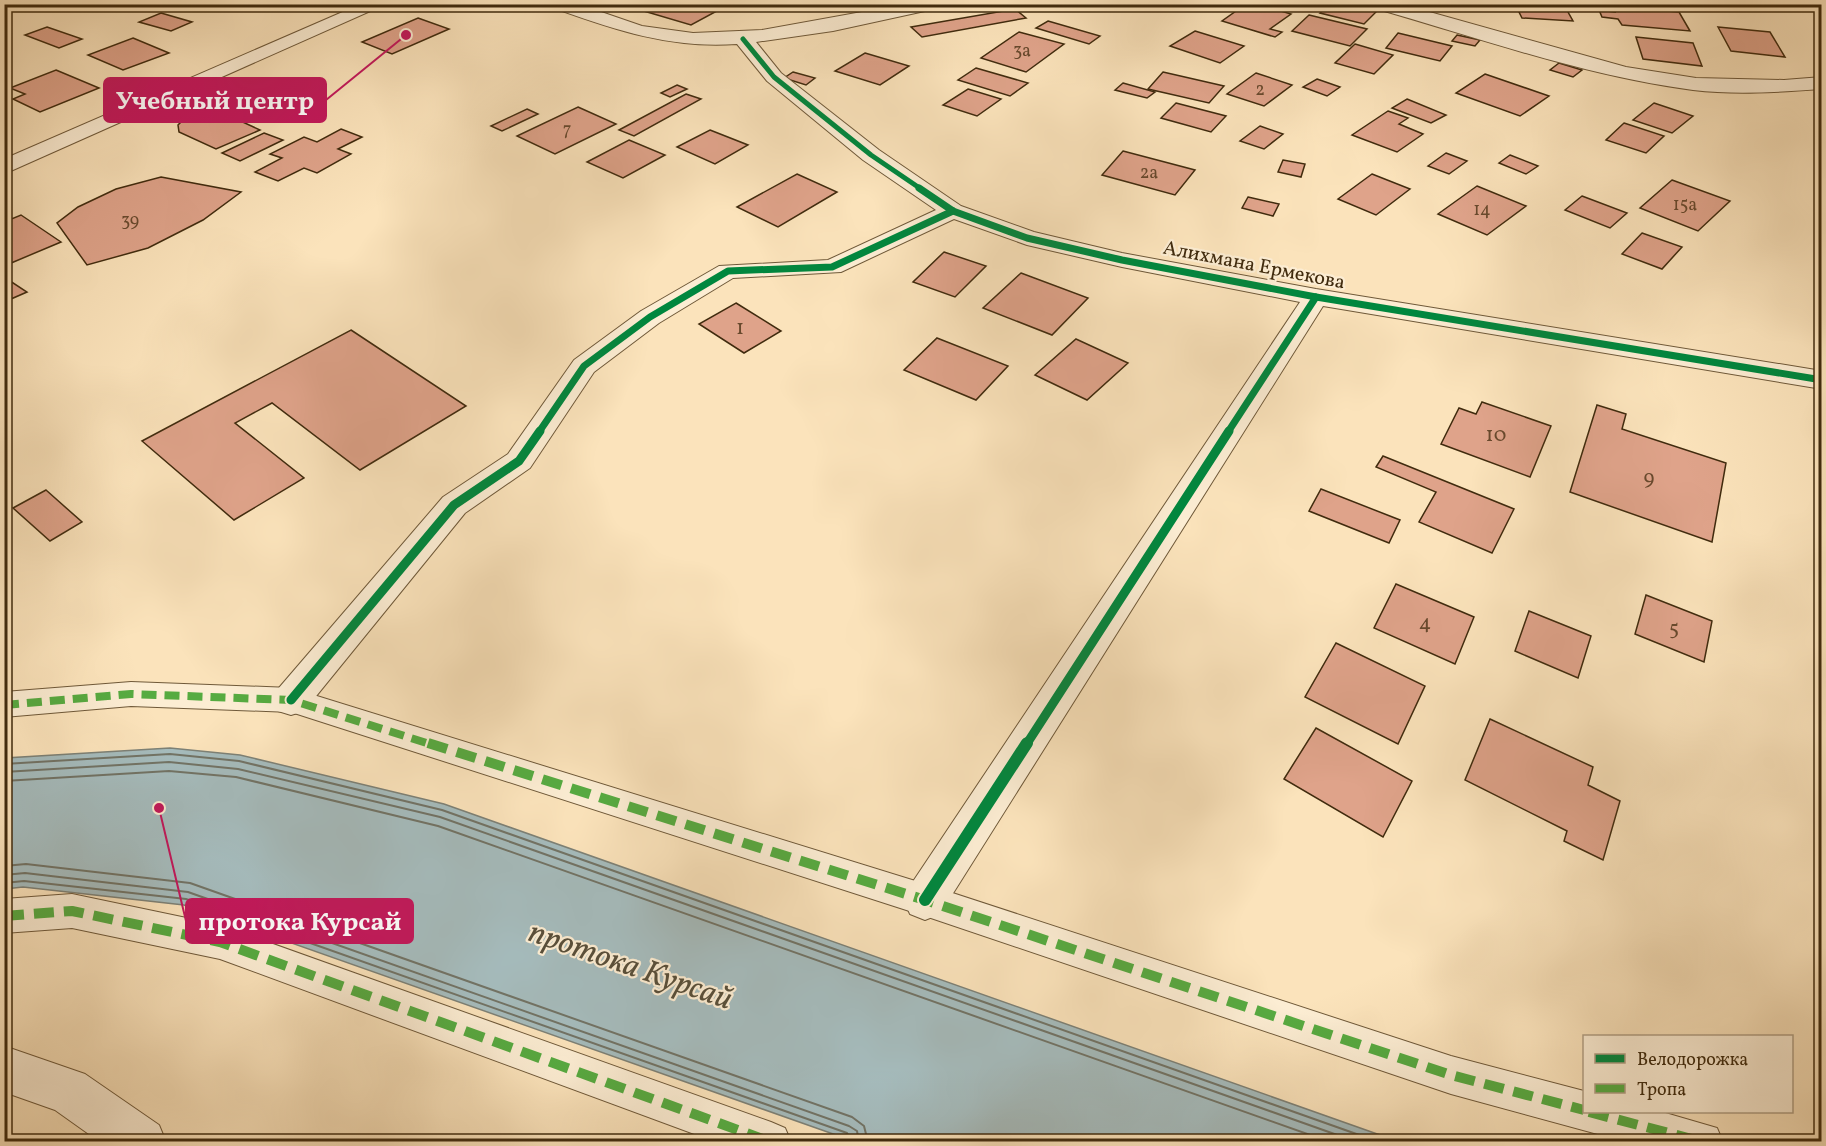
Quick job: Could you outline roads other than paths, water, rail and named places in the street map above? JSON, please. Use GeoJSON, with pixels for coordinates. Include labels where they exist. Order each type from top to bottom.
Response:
{"type":"FeatureCollection","features":[{"type":"Feature","properties":{"kind":"street"},"geometry":{"type":"LineString","coordinates":[[4,167],[377,4]]}},
{"type":"Feature","properties":{"kind":"street"},"geometry":{"type":"LineString","coordinates":[[560,4],[659,36],[703,40],[743,39],[934,4]]}},
{"type":"Feature","properties":{"kind":"street"},"geometry":{"type":"LineString","coordinates":[[1380,4],[1624,73],[1696,84],[1784,86],[1821,83]]}},
{"type":"Feature","properties":{"kind":"street","name":"Алихмана Ермекова"},"geometry":{"type":"LineString","coordinates":[[743,39],[774,77],[826,120],[871,155],[953,211],[1038,240],[1316,297],[1821,380]]}},
{"type":"Feature","properties":{"kind":"street"},"geometry":{"type":"LineString","coordinates":[[291,700],[454,505],[519,461],[584,366],[612,345],[650,317],[728,271],[832,267],[953,211]]}},
{"type":"Feature","properties":{"kind":"street"},"geometry":{"type":"LineString","coordinates":[[925,900],[1316,297]]}},
{"type":"Feature","properties":{"kind":"street"},"geometry":{"type":"LineString","coordinates":[[4,705],[131,694],[291,700],[925,900],[1451,1075],[1583,1110]]}},
{"type":"Feature","properties":{"kind":"street"},"geometry":{"type":"LineString","coordinates":[[4,916],[72,911],[220,942],[771,1142]]}},
{"type":"Feature","properties":{"kind":"street"},"geometry":{"type":"LineString","coordinates":[[4,1069],[68,1091],[142,1142]]}},
{"type":"Feature","properties":{"kind":"street"},"geometry":{"type":"LineString","coordinates":[[1593,1113],[1703,1142]]}},
{"type":"Feature","properties":{"kind":"water"},"geometry":{"type":"Polygon","coordinates":[[[170,748],[240,755],[444,804],[1397,1141],[853,1141],[184,905],[23,887],[5,889],[5,758],[170,748]]]}},
{"type":"Feature","properties":{"kind":"place","name":"Учебный центр"},"geometry":{"type":"Point","coordinates":[406,35]}},
{"type":"Feature","properties":{"kind":"place","name":"протока Курсай"},"geometry":{"type":"Point","coordinates":[159,808]}}]}
